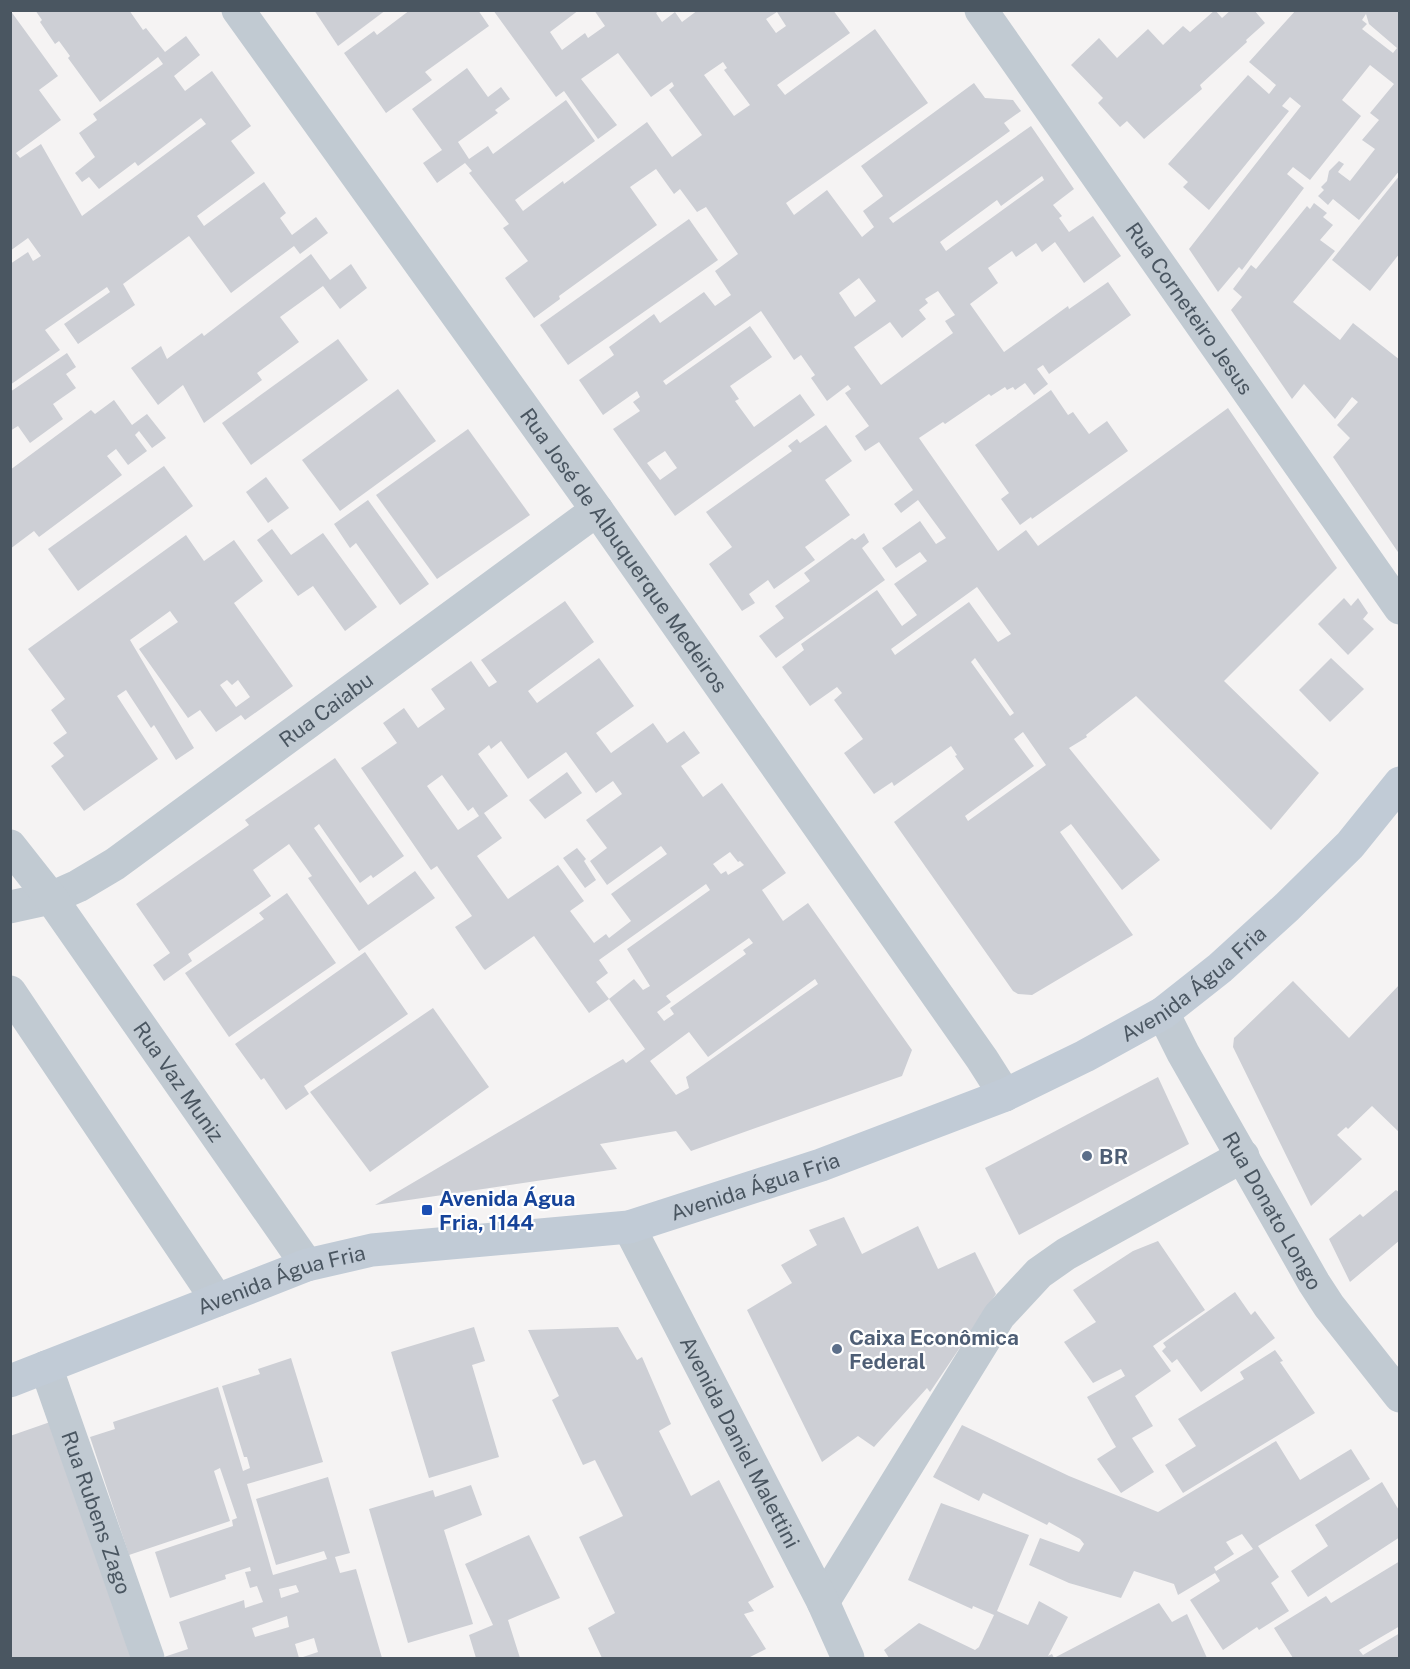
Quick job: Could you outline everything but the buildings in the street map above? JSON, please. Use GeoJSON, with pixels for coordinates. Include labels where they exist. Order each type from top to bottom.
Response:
{"type":"FeatureCollection","features":[{"type":"Feature","properties":{"kind":"main road","name":"Avenida Água Fria"},"geometry":{"type":"LineString","coordinates":[[10,1382],[307,1265],[372,1250],[629,1227],[820,1164],[1005,1095],[1085,1056],[1163,1013],[1220,968],[1350,845],[1400,783]]}},
{"type":"Feature","properties":{"kind":"street","name":"Rua José de Albuquerque Medeiros"},"geometry":{"type":"LineString","coordinates":[[238,10],[597,510],[1005,1095]]}},
{"type":"Feature","properties":{"kind":"street","name":"Rua Corneteiro Jesus"},"geometry":{"type":"LineString","coordinates":[[981,10],[1400,608]]}},
{"type":"Feature","properties":{"kind":"street","name":"Rua Caiabu"},"geometry":{"type":"LineString","coordinates":[[51,898],[78,886],[115,864],[597,510]]}},
{"type":"Feature","properties":{"kind":"street","name":"Rua Vaz Muniz"},"geometry":{"type":"LineString","coordinates":[[10,846],[51,898],[307,1265]]}},
{"type":"Feature","properties":{"kind":"street"},"geometry":{"type":"LineString","coordinates":[[10,906],[51,898]]}},
{"type":"Feature","properties":{"kind":"street"},"geometry":{"type":"LineString","coordinates":[[10,992],[217,1300]]}},
{"type":"Feature","properties":{"kind":"street","name":"Rua Donato Longo"},"geometry":{"type":"LineString","coordinates":[[1163,1013],[1183,1053],[1322,1296],[1400,1396]]}},
{"type":"Feature","properties":{"kind":"street"},"geometry":{"type":"LineString","coordinates":[[822,1602],[999,1316],[1039,1274],[1066,1254],[1243,1156]]}},
{"type":"Feature","properties":{"kind":"street","name":"Avenida Daniel Malettini"},"geometry":{"type":"LineString","coordinates":[[629,1227],[822,1602],[848,1659]]}},
{"type":"Feature","properties":{"kind":"street","name":"Rua Rubens Zago"},"geometry":{"type":"LineString","coordinates":[[46,1367],[148,1659]]}},
{"type":"Feature","properties":{"kind":"place","name":"BR"},"geometry":{"type":"Point","coordinates":[1087,1156]}},
{"type":"Feature","properties":{"kind":"place","name":"Avenida Água Fria, 1144"},"geometry":{"type":"Point","coordinates":[427,1210]}},
{"type":"Feature","properties":{"kind":"place","name":"Caixa Econômica Federal"},"geometry":{"type":"Point","coordinates":[837,1349]}}]}
